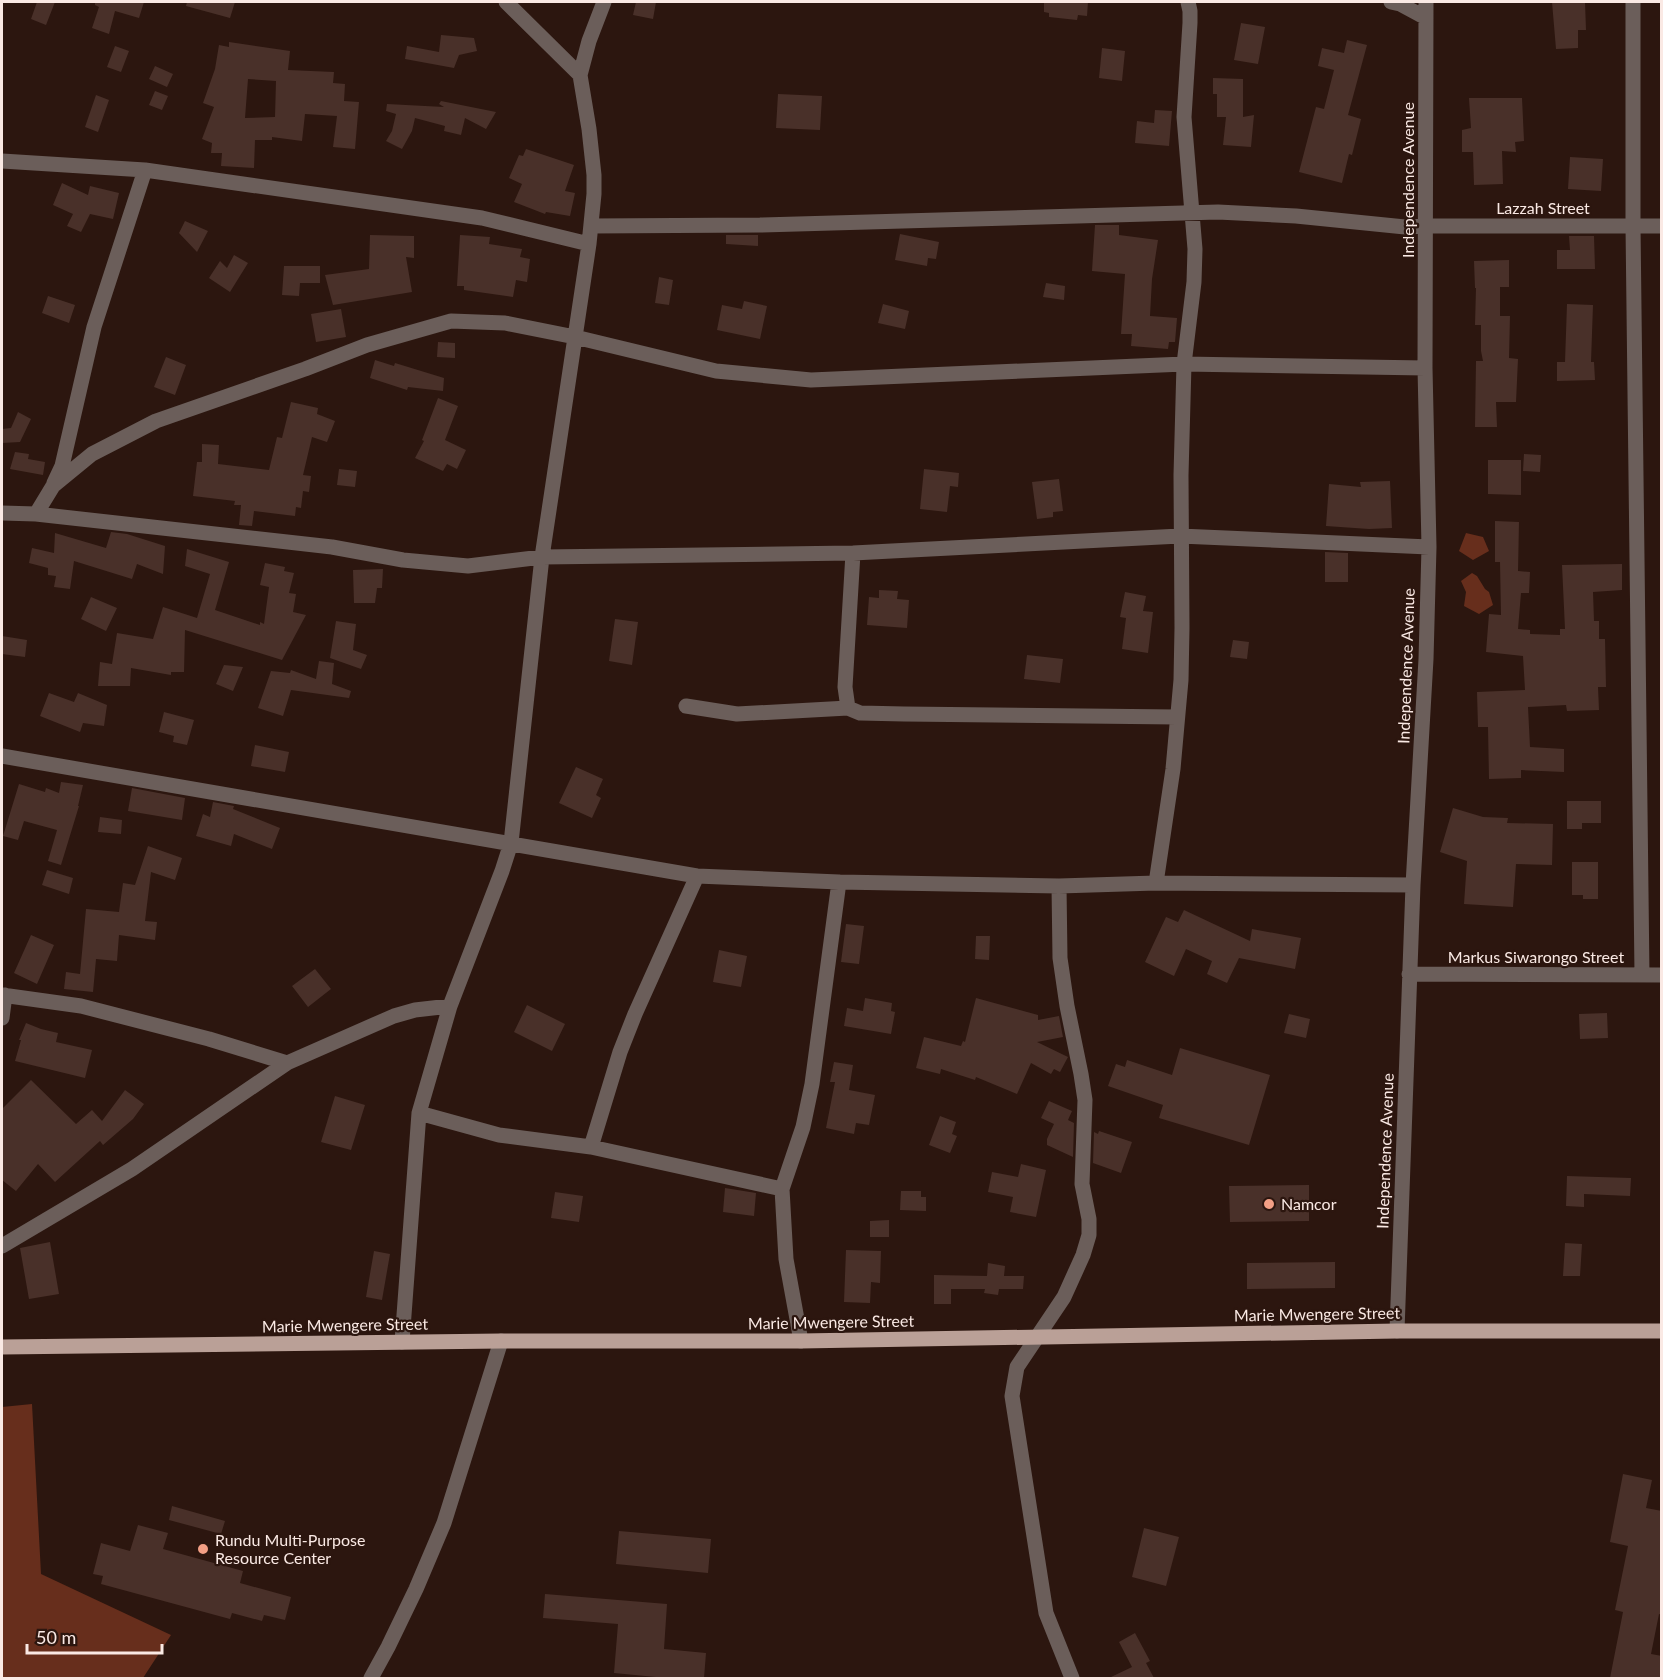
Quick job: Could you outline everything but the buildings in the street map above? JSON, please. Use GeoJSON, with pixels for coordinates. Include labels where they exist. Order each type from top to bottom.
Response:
{"type":"FeatureCollection","features":[{"type":"Feature","properties":{"kind":"main road","name":"Marie Mwengere Street"},"geometry":{"type":"LineString","coordinates":[[2,1347],[501,1341],[801,1341],[1397,1331],[1662,1331]]}},
{"type":"Feature","properties":{"kind":"street"},"geometry":{"type":"LineString","coordinates":[[506,2],[580,75]]}},
{"type":"Feature","properties":{"kind":"street"},"geometry":{"type":"LineString","coordinates":[[402,1342],[419,1113],[450,1006],[511,843],[542,557],[589,244],[594,194],[589,129],[580,75],[589,41],[604,2]]}},
{"type":"Feature","properties":{"kind":"street"},"geometry":{"type":"LineString","coordinates":[[1156,884],[1173,769],[1181,680],[1180,536],[1184,364],[1194,282],[1195,249],[1184,117],[1190,23],[1188,2]]}},
{"type":"Feature","properties":{"kind":"street"},"geometry":{"type":"LineString","coordinates":[[1391,2],[1400,4],[1426,18]]}},
{"type":"Feature","properties":{"kind":"street","name":"Independence Avenue"},"geometry":{"type":"LineString","coordinates":[[1397,1331],[1413,885],[1425,681],[1429,547],[1425,368],[1426,2]]}},
{"type":"Feature","properties":{"kind":"street"},"geometry":{"type":"LineString","coordinates":[[1633,2],[1633,226],[1642,975]]}},
{"type":"Feature","properties":{"kind":"street"},"geometry":{"type":"LineString","coordinates":[[2,161],[145,170],[482,218],[589,244]]}},
{"type":"Feature","properties":{"kind":"street"},"geometry":{"type":"LineString","coordinates":[[36,514],[62,466],[94,327],[145,170]]}},
{"type":"Feature","properties":{"kind":"street","name":"Lazzah Street"},"geometry":{"type":"LineString","coordinates":[[591,226],[760,225],[1192,212],[1242,212],[1405,227],[1662,226]]}},
{"type":"Feature","properties":{"kind":"street"},"geometry":{"type":"LineString","coordinates":[[52,486],[92,454],[156,421],[378,342],[451,321],[505,323],[575,337],[716,371],[811,381],[1184,364],[1425,368]]}},
{"type":"Feature","properties":{"kind":"street"},"geometry":{"type":"LineString","coordinates":[[2,513],[36,514],[332,547],[403,560],[468,566],[542,557],[853,554],[1180,536],[1429,547]]}},
{"type":"Feature","properties":{"kind":"street"},"geometry":{"type":"LineString","coordinates":[[848,708],[845,687],[853,554]]}},
{"type":"Feature","properties":{"kind":"street"},"geometry":{"type":"LineString","coordinates":[[686,706],[737,714],[848,708],[860,713],[882,714],[1177,717]]}},
{"type":"Feature","properties":{"kind":"street"},"geometry":{"type":"LineString","coordinates":[[2,756],[697,876],[839,882],[1059,886],[1413,885]]}},
{"type":"Feature","properties":{"kind":"street"},"geometry":{"type":"LineString","coordinates":[[591,1148],[620,1052],[697,876]]}},
{"type":"Feature","properties":{"kind":"street"},"geometry":{"type":"LineString","coordinates":[[801,1341],[786,1259],[782,1190],[803,1127],[812,1084],[839,882]]}},
{"type":"Feature","properties":{"kind":"street"},"geometry":{"type":"LineString","coordinates":[[1059,886],[1060,958],[1085,1100],[1082,1184],[1089,1219],[1089,1235],[1083,1255],[1064,1297],[1017,1367],[1011,1396],[1046,1613],[1072,1678]]}},
{"type":"Feature","properties":{"kind":"street","name":"Markus Siwarongo Street"},"geometry":{"type":"LineString","coordinates":[[1410,974],[1662,975]]}},
{"type":"Feature","properties":{"kind":"street"},"geometry":{"type":"LineString","coordinates":[[2,1018],[3,995],[81,1006],[209,1039],[287,1063]]}},
{"type":"Feature","properties":{"kind":"street"},"geometry":{"type":"LineString","coordinates":[[2,1246],[132,1169],[287,1063],[394,1016],[415,1010],[450,1006]]}},
{"type":"Feature","properties":{"kind":"street"},"geometry":{"type":"LineString","coordinates":[[419,1113],[499,1135],[591,1148],[782,1190]]}},
{"type":"Feature","properties":{"kind":"street"},"geometry":{"type":"LineString","coordinates":[[371,1678],[416,1589],[444,1523],[501,1341]]}},
{"type":"Feature","properties":{"kind":"shaded area"},"geometry":{"type":"Polygon","coordinates":[[[1466,533],[1483,537],[1489,551],[1473,560],[1459,551],[1466,533]]]}},
{"type":"Feature","properties":{"kind":"shaded area"},"geometry":{"type":"Polygon","coordinates":[[[1472,573],[1489,592],[1493,605],[1479,614],[1464,606],[1466,592],[1461,581],[1472,573]]]}},
{"type":"Feature","properties":{"kind":"shaded area"},"geometry":{"type":"Polygon","coordinates":[[[32,1404],[41,1574],[171,1635],[143,1678],[2,1678],[2,1407],[32,1404]]]}},
{"type":"Feature","properties":{"kind":"place","name":"Namcor"},"geometry":{"type":"Point","coordinates":[1269,1204]}},
{"type":"Feature","properties":{"kind":"place","name":"Rundu Multi-Purpose Resource Center"},"geometry":{"type":"Point","coordinates":[203,1549]}}]}
